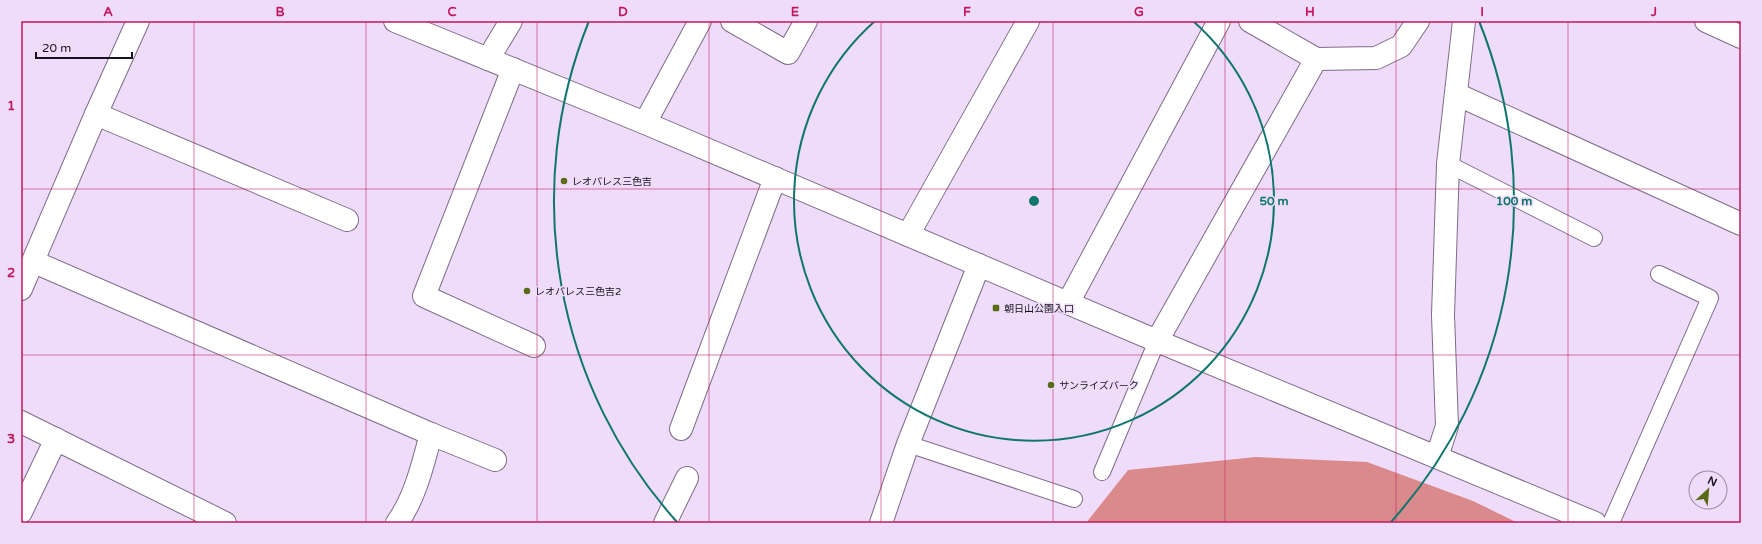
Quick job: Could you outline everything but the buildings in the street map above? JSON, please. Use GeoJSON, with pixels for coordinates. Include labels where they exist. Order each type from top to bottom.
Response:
{"type":"FeatureCollection","features":[{"type":"Feature","properties":{"kind":"street"},"geometry":{"type":"LineString","coordinates":[[21,289],[34,262],[96,114],[138,21]]}},
{"type":"Feature","properties":{"kind":"street"},"geometry":{"type":"LineString","coordinates":[[395,21],[645,123],[1157,341],[1595,523]]}},
{"type":"Feature","properties":{"kind":"street"},"geometry":{"type":"LineString","coordinates":[[488,59],[511,21]]}},
{"type":"Feature","properties":{"kind":"street"},"geometry":{"type":"LineString","coordinates":[[645,123],[700,21]]}},
{"type":"Feature","properties":{"kind":"street"},"geometry":{"type":"LineString","coordinates":[[732,21],[788,53],[806,21]]}},
{"type":"Feature","properties":{"kind":"street"},"geometry":{"type":"LineString","coordinates":[[908,235],[1028,21]]}},
{"type":"Feature","properties":{"kind":"street"},"geometry":{"type":"LineString","coordinates":[[1068,303],[1219,21]]}},
{"type":"Feature","properties":{"kind":"street"},"geometry":{"type":"LineString","coordinates":[[1250,21],[1316,59],[1376,58],[1401,46],[1418,21]]}},
{"type":"Feature","properties":{"kind":"street"},"geometry":{"type":"LineString","coordinates":[[1437,457],[1447,426],[1443,315],[1448,164],[1464,21]]}},
{"type":"Feature","properties":{"kind":"street"},"geometry":{"type":"LineString","coordinates":[[1706,21],[1741,37]]}},
{"type":"Feature","properties":{"kind":"street"},"geometry":{"type":"LineString","coordinates":[[1157,341],[1316,59]]}},
{"type":"Feature","properties":{"kind":"street"},"geometry":{"type":"LineString","coordinates":[[513,69],[424,296],[534,346]]}},
{"type":"Feature","properties":{"kind":"street"},"geometry":{"type":"LineString","coordinates":[[1456,94],[1741,224]]}},
{"type":"Feature","properties":{"kind":"street"},"geometry":{"type":"LineString","coordinates":[[96,114],[347,220]]}},
{"type":"Feature","properties":{"kind":"street"},"geometry":{"type":"LineString","coordinates":[[681,429],[775,178]]}},
{"type":"Feature","properties":{"kind":"street"},"geometry":{"type":"LineString","coordinates":[[34,262],[431,434],[495,460]]}},
{"type":"Feature","properties":{"kind":"street"},"geometry":{"type":"LineString","coordinates":[[881,523],[908,444],[979,265]]}},
{"type":"Feature","properties":{"kind":"street"},"geometry":{"type":"LineString","coordinates":[[21,422],[220,522]]}},
{"type":"Feature","properties":{"kind":"street"},"geometry":{"type":"LineString","coordinates":[[396,523],[404,513],[422,471],[431,434]]}},
{"type":"Feature","properties":{"kind":"street"},"geometry":{"type":"LineString","coordinates":[[21,512],[56,440]]}},
{"type":"Feature","properties":{"kind":"street"},"geometry":{"type":"LineString","coordinates":[[665,523],[687,478]]}},
{"type":"Feature","properties":{"kind":"lane"},"geometry":{"type":"LineString","coordinates":[[1448,164],[1594,238]]}},
{"type":"Feature","properties":{"kind":"lane"},"geometry":{"type":"LineString","coordinates":[[1610,523],[1710,298],[1659,274]]}},
{"type":"Feature","properties":{"kind":"lane"},"geometry":{"type":"LineString","coordinates":[[1102,472],[1157,341]]}},
{"type":"Feature","properties":{"kind":"lane"},"geometry":{"type":"LineString","coordinates":[[908,444],[1074,499]]}},
{"type":"Feature","properties":{"kind":"shaded area"},"geometry":{"type":"Polygon","coordinates":[[[1256,457],[1367,462],[1473,501],[1518,523],[1086,523],[1128,470],[1256,457]]]}},
{"type":"Feature","properties":{"kind":"place","name":"レオパレス三色吉"},"geometry":{"type":"Point","coordinates":[564,181]}},
{"type":"Feature","properties":{"kind":"place","name":"レオパレス三色吉2"},"geometry":{"type":"Point","coordinates":[527,291]}},
{"type":"Feature","properties":{"kind":"place","name":"朝日山公園入口"},"geometry":{"type":"Point","coordinates":[996,308]}},
{"type":"Feature","properties":{"kind":"place","name":"サンライズパーク"},"geometry":{"type":"Point","coordinates":[1051,385]}}]}
